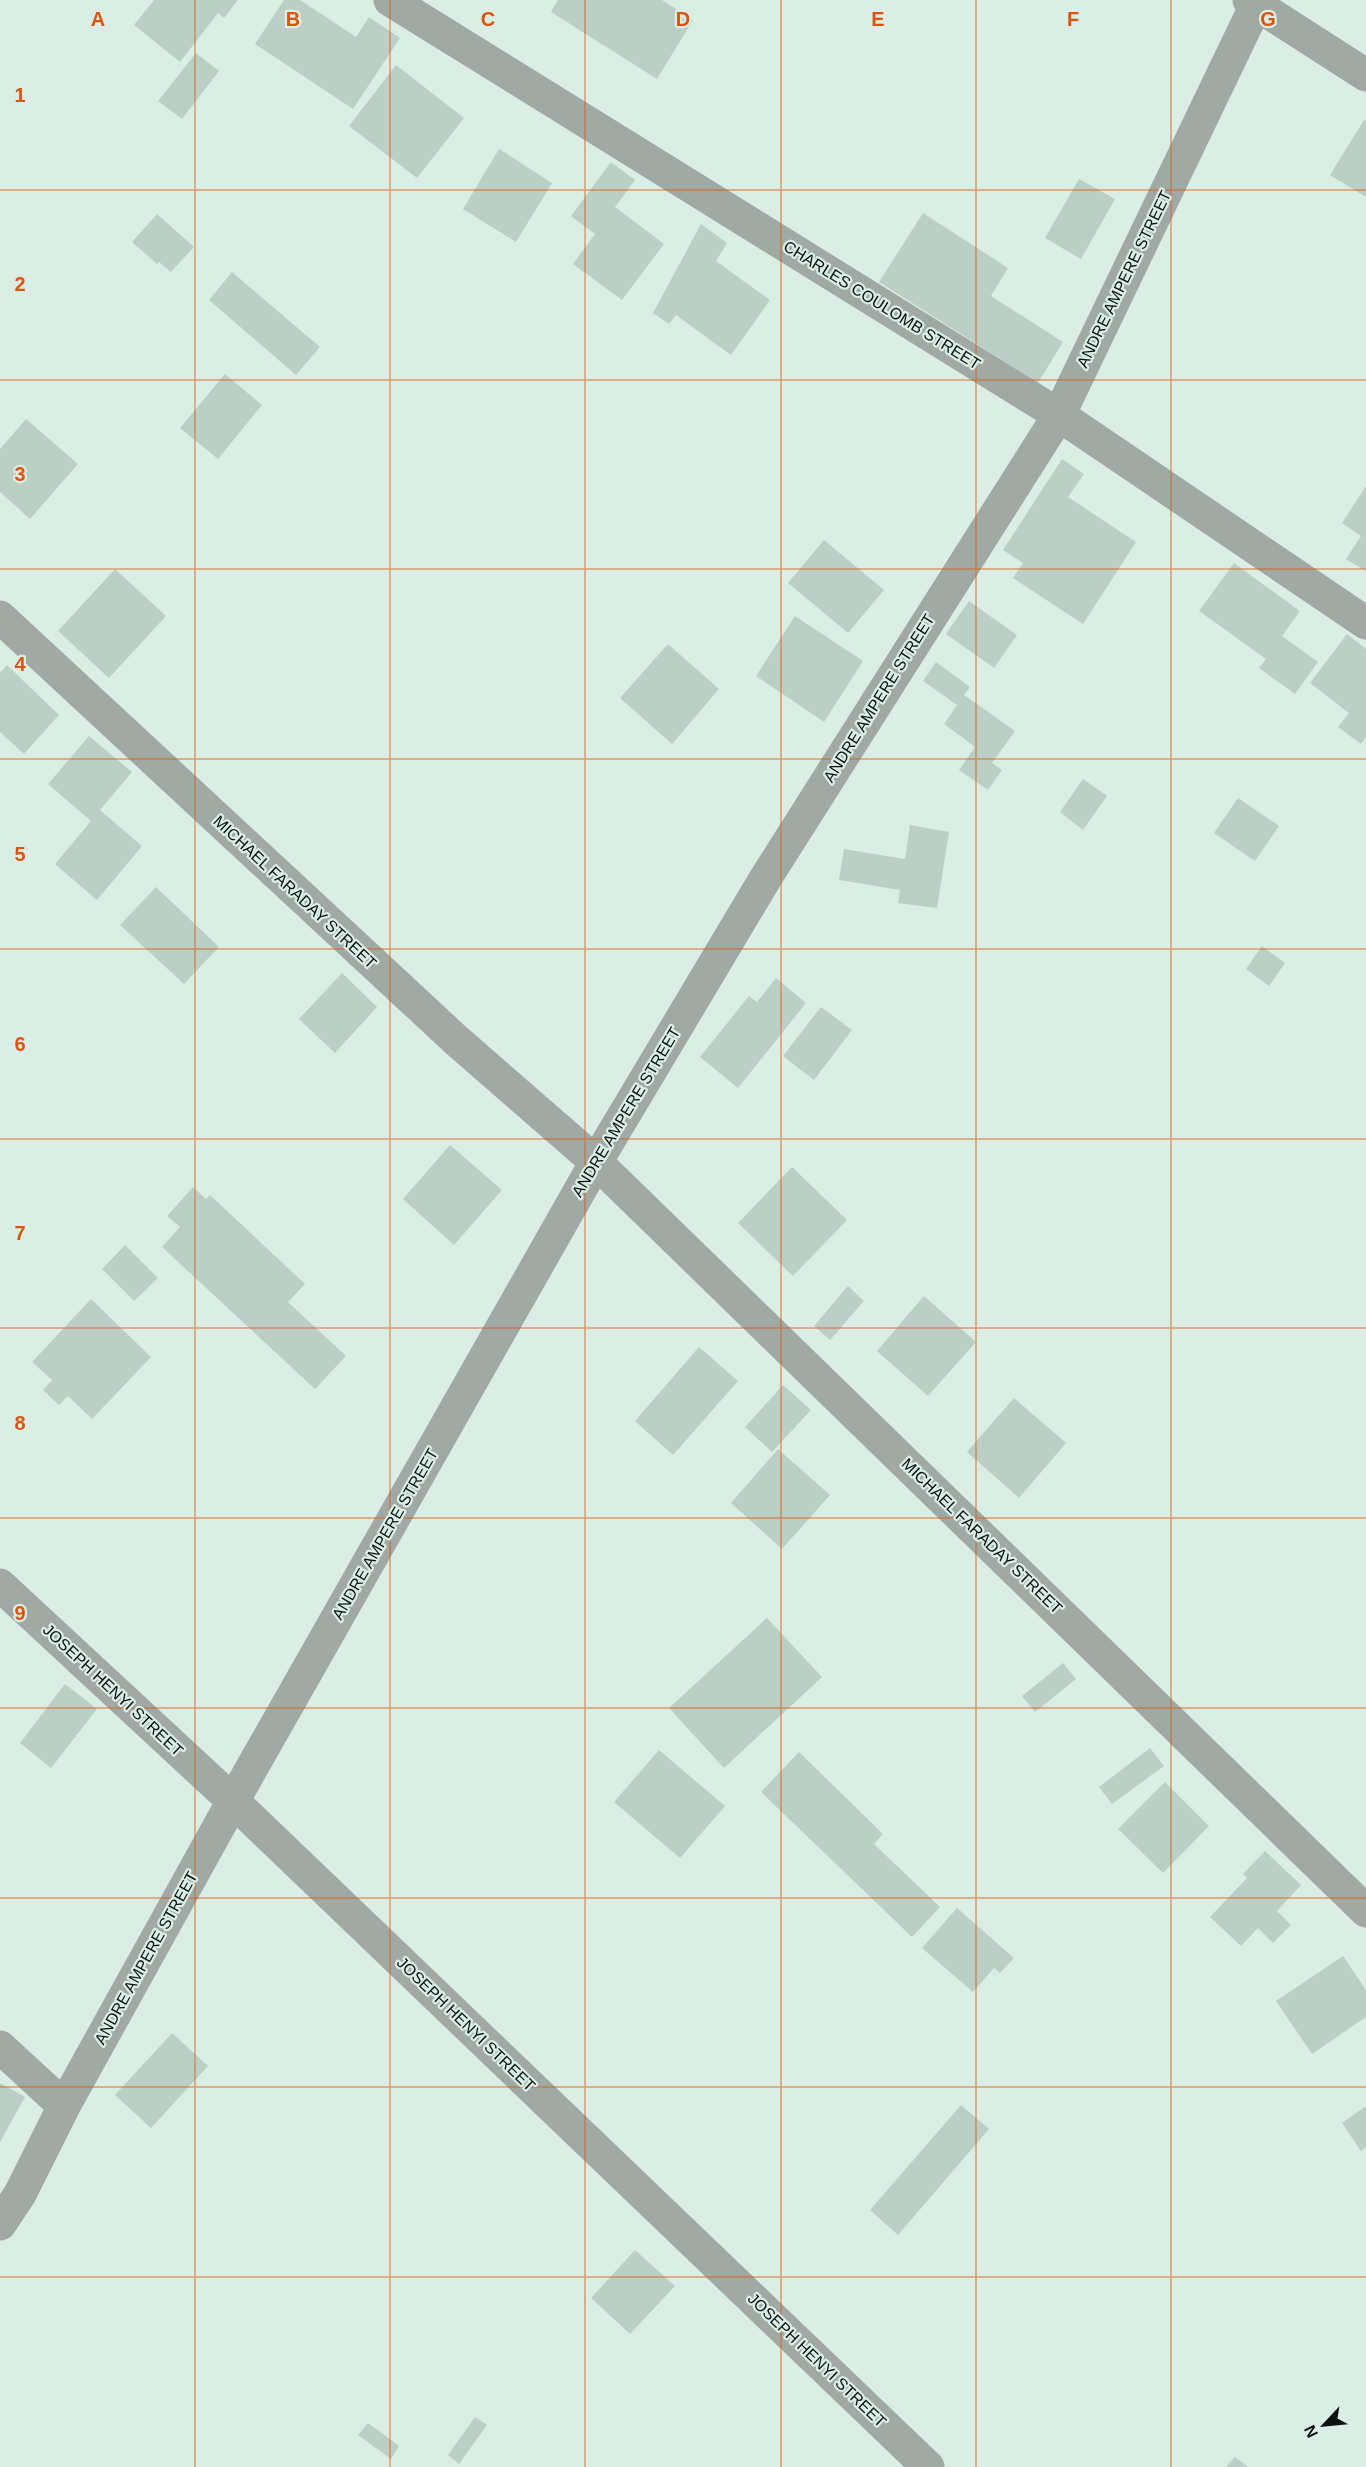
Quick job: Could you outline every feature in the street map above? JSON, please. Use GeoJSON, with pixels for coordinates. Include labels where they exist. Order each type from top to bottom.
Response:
{"type":"FeatureCollection","features":[{"type":"Feature","properties":{"kind":"street","name":"CHARLES COULOMB STREET"},"geometry":{"type":"LineString","coordinates":[[390,0],[1059,415],[1366,623]]}},
{"type":"Feature","properties":{"kind":"street","name":"ANDRE AMPERE STREET"},"geometry":{"type":"LineString","coordinates":[[0,2224],[20,2194],[64,2106],[233,1801],[596,1162],[765,879],[1059,415],[1252,2]]}},
{"type":"Feature","properties":{"kind":"street"},"geometry":{"type":"LineString","coordinates":[[1252,2],[1366,75]]}},
{"type":"Feature","properties":{"kind":"street","name":"MICHAEL FARADAY STREET"},"geometry":{"type":"LineString","coordinates":[[0,617],[456,1040],[596,1162],[1366,1911]]}},
{"type":"Feature","properties":{"kind":"street","name":"JOSEPH HENYI STREET"},"geometry":{"type":"LineString","coordinates":[[0,1585],[233,1801],[928,2467]]}},
{"type":"Feature","properties":{"kind":"street"},"geometry":{"type":"LineString","coordinates":[[0,2047],[64,2106]]}},
{"type":"Feature","properties":{"kind":"building"},"geometry":{"type":"Polygon","coordinates":[[[154,0],[238,0],[224,18],[218,13],[180,62],[134,25],[154,0]]]}},
{"type":"Feature","properties":{"kind":"building"},"geometry":{"type":"Polygon","coordinates":[[[284,0],[300,0],[356,37],[369,17],[400,38],[353,109],[255,44],[284,0]]]}},
{"type":"Feature","properties":{"kind":"building"},"geometry":{"type":"Polygon","coordinates":[[[558,0],[662,0],[693,20],[657,79],[551,12],[558,0]]]}},
{"type":"Feature","properties":{"kind":"building"},"geometry":{"type":"Polygon","coordinates":[[[196,53],[219,71],[182,119],[158,101],[196,53]]]}},
{"type":"Feature","properties":{"kind":"building"},"geometry":{"type":"Polygon","coordinates":[[[396,65],[464,118],[417,178],[349,126],[396,65]]]}},
{"type":"Feature","properties":{"kind":"building"},"geometry":{"type":"Polygon","coordinates":[[[1364,120],[1366,121],[1366,197],[1330,175],[1364,120]]]}},
{"type":"Feature","properties":{"kind":"building"},"geometry":{"type":"Polygon","coordinates":[[[499,149],[552,183],[516,242],[463,209],[499,149]]]}},
{"type":"Feature","properties":{"kind":"building"},"geometry":{"type":"Polygon","coordinates":[[[611,162],[635,180],[615,207],[664,244],[622,300],[573,264],[595,234],[571,216],[611,162]]]}},
{"type":"Feature","properties":{"kind":"building"},"geometry":{"type":"Polygon","coordinates":[[[1079,179],[1115,199],[1081,259],[1045,238],[1079,179]]]}},
{"type":"Feature","properties":{"kind":"building"},"geometry":{"type":"Polygon","coordinates":[[[923,213],[1008,268],[991,296],[1063,342],[1038,383],[879,282],[923,213]]]}},
{"type":"Feature","properties":{"kind":"building"},"geometry":{"type":"Polygon","coordinates":[[[157,214],[194,247],[171,272],[159,262],[157,264],[132,242],[157,214]]]}},
{"type":"Feature","properties":{"kind":"building"},"geometry":{"type":"Polygon","coordinates":[[[701,224],[727,243],[716,261],[770,300],[731,355],[676,315],[669,324],[653,313],[701,224]]]}},
{"type":"Feature","properties":{"kind":"building"},"geometry":{"type":"Polygon","coordinates":[[[232,272],[320,347],[296,375],[209,300],[232,272]]]}},
{"type":"Feature","properties":{"kind":"building"},"geometry":{"type":"Polygon","coordinates":[[[225,374],[262,405],[218,459],[180,428],[225,374]]]}},
{"type":"Feature","properties":{"kind":"building"},"geometry":{"type":"Polygon","coordinates":[[[26,419],[78,464],[30,519],[0,492],[0,449],[26,419]]]}},
{"type":"Feature","properties":{"kind":"building"},"geometry":{"type":"Polygon","coordinates":[[[1062,459],[1084,474],[1068,497],[1136,542],[1083,624],[1013,578],[1023,563],[1003,550],[1062,459]]]}},
{"type":"Feature","properties":{"kind":"building"},"geometry":{"type":"Polygon","coordinates":[[[1366,486],[1366,571],[1346,559],[1361,536],[1342,523],[1366,486]]]}},
{"type":"Feature","properties":{"kind":"building"},"geometry":{"type":"Polygon","coordinates":[[[824,540],[884,590],[848,633],[788,583],[824,540]]]}},
{"type":"Feature","properties":{"kind":"building"},"geometry":{"type":"Polygon","coordinates":[[[1234,563],[1300,611],[1282,636],[1318,662],[1295,694],[1259,668],[1266,659],[1199,611],[1234,563]]]}},
{"type":"Feature","properties":{"kind":"building"},"geometry":{"type":"Polygon","coordinates":[[[115,569],[166,616],[109,678],[58,631],[115,569]]]}},
{"type":"Feature","properties":{"kind":"building"},"geometry":{"type":"Polygon","coordinates":[[[969,601],[1017,635],[994,668],[946,634],[969,601]]]}},
{"type":"Feature","properties":{"kind":"building"},"geometry":{"type":"Polygon","coordinates":[[[795,616],[863,661],[824,722],[756,676],[795,616]]]}},
{"type":"Feature","properties":{"kind":"building"},"geometry":{"type":"Polygon","coordinates":[[[1347,634],[1366,649],[1366,737],[1361,744],[1338,727],[1349,713],[1310,683],[1347,634]]]}},
{"type":"Feature","properties":{"kind":"building"},"geometry":{"type":"Polygon","coordinates":[[[668,644],[719,689],[672,744],[620,698],[668,644]]]}},
{"type":"Feature","properties":{"kind":"building"},"geometry":{"type":"Polygon","coordinates":[[[936,662],[970,687],[964,695],[1015,731],[992,763],[1002,770],[988,790],[959,770],[975,747],[944,724],[957,705],[923,681],[936,662]]]}},
{"type":"Feature","properties":{"kind":"building"},"geometry":{"type":"Polygon","coordinates":[[[7,665],[59,715],[24,754],[0,732],[0,673],[7,665]]]}},
{"type":"Feature","properties":{"kind":"building"},"geometry":{"type":"Polygon","coordinates":[[[89,736],[132,772],[100,810],[142,846],[97,900],[55,864],[91,821],[48,784],[89,736]]]}},
{"type":"Feature","properties":{"kind":"building"},"geometry":{"type":"Polygon","coordinates":[[[1083,779],[1107,796],[1083,830],[1060,812],[1083,779]]]}},
{"type":"Feature","properties":{"kind":"building"},"geometry":{"type":"Polygon","coordinates":[[[1238,798],[1279,826],[1255,861],[1214,833],[1238,798]]]}},
{"type":"Feature","properties":{"kind":"building"},"geometry":{"type":"Polygon","coordinates":[[[910,825],[949,832],[937,908],[898,903],[900,890],[839,880],[844,849],[905,859],[910,825]]]}},
{"type":"Feature","properties":{"kind":"building"},"geometry":{"type":"Polygon","coordinates":[[[156,887],[219,947],[184,984],[120,925],[156,887]]]}},
{"type":"Feature","properties":{"kind":"building"},"geometry":{"type":"Polygon","coordinates":[[[1262,946],[1285,963],[1269,986],[1246,969],[1262,946]]]}},
{"type":"Feature","properties":{"kind":"building"},"geometry":{"type":"Polygon","coordinates":[[[342,973],[377,1007],[335,1053],[299,1019],[342,973]]]}},
{"type":"Feature","properties":{"kind":"building"},"geometry":{"type":"Polygon","coordinates":[[[776,978],[806,1003],[738,1088],[700,1057],[749,996],[757,1002],[776,978]]]}},
{"type":"Feature","properties":{"kind":"building"},"geometry":{"type":"Polygon","coordinates":[[[821,1007],[852,1030],[814,1080],[783,1056],[821,1007]]]}},
{"type":"Feature","properties":{"kind":"building"},"geometry":{"type":"Polygon","coordinates":[[[450,1145],[502,1190],[454,1245],[403,1199],[450,1145]]]}},
{"type":"Feature","properties":{"kind":"building"},"geometry":{"type":"Polygon","coordinates":[[[792,1167],[847,1220],[793,1276],[738,1223],[792,1167]]]}},
{"type":"Feature","properties":{"kind":"building"},"geometry":{"type":"Polygon","coordinates":[[[193,1187],[206,1199],[210,1195],[305,1284],[288,1302],[346,1356],[315,1389],[162,1247],[180,1227],[167,1216],[193,1187]]]}},
{"type":"Feature","properties":{"kind":"building"},"geometry":{"type":"Polygon","coordinates":[[[125,1245],[158,1278],[134,1301],[102,1269],[125,1245]]]}},
{"type":"Feature","properties":{"kind":"building"},"geometry":{"type":"Polygon","coordinates":[[[848,1286],[864,1301],[830,1340],[814,1326],[848,1286]]]}},
{"type":"Feature","properties":{"kind":"building"},"geometry":{"type":"Polygon","coordinates":[[[924,1296],[976,1342],[928,1396],[877,1351],[924,1296]]]}},
{"type":"Feature","properties":{"kind":"building"},"geometry":{"type":"Polygon","coordinates":[[[91,1299],[151,1357],[92,1419],[68,1396],[59,1405],[43,1390],[52,1380],[32,1362],[91,1299]]]}},
{"type":"Feature","properties":{"kind":"building"},"geometry":{"type":"Polygon","coordinates":[[[699,1347],[738,1381],[673,1455],[635,1421],[699,1347]]]}},
{"type":"Feature","properties":{"kind":"building"},"geometry":{"type":"Polygon","coordinates":[[[783,1385],[811,1410],[772,1452],[745,1427],[783,1385]]]}},
{"type":"Feature","properties":{"kind":"building"},"geometry":{"type":"Polygon","coordinates":[[[1014,1398],[1066,1443],[1019,1498],[967,1452],[1014,1398]]]}},
{"type":"Feature","properties":{"kind":"building"},"geometry":{"type":"Polygon","coordinates":[[[778,1449],[830,1495],[782,1549],[731,1503],[778,1449]]]}},
{"type":"Feature","properties":{"kind":"building"},"geometry":{"type":"Polygon","coordinates":[[[767,1618],[822,1677],[724,1768],[669,1708],[767,1618]]]}},
{"type":"Feature","properties":{"kind":"building"},"geometry":{"type":"Polygon","coordinates":[[[1063,1663],[1076,1679],[1035,1712],[1022,1696],[1063,1663]]]}},
{"type":"Feature","properties":{"kind":"building"},"geometry":{"type":"Polygon","coordinates":[[[65,1684],[97,1709],[51,1768],[20,1743],[65,1684]]]}},
{"type":"Feature","properties":{"kind":"building"},"geometry":{"type":"Polygon","coordinates":[[[1150,1748],[1164,1766],[1112,1804],[1099,1787],[1150,1748]]]}},
{"type":"Feature","properties":{"kind":"building"},"geometry":{"type":"Polygon","coordinates":[[[659,1750],[725,1806],[680,1858],[614,1802],[659,1750]]]}},
{"type":"Feature","properties":{"kind":"building"},"geometry":{"type":"Polygon","coordinates":[[[799,1752],[883,1834],[874,1844],[940,1907],[912,1937],[761,1792],[799,1752]]]}},
{"type":"Feature","properties":{"kind":"building"},"geometry":{"type":"Polygon","coordinates":[[[1165,1782],[1209,1826],[1163,1873],[1118,1829],[1165,1782]]]}},
{"type":"Feature","properties":{"kind":"building"},"geometry":{"type":"Polygon","coordinates":[[[1265,1851],[1301,1885],[1277,1911],[1291,1925],[1273,1943],[1258,1928],[1241,1946],[1210,1917],[1247,1878],[1243,1874],[1265,1851]]]}},
{"type":"Feature","properties":{"kind":"building"},"geometry":{"type":"Polygon","coordinates":[[[957,1908],[1014,1958],[1000,1973],[994,1968],[973,1992],[922,1948],[957,1908]]]}},
{"type":"Feature","properties":{"kind":"building"},"geometry":{"type":"Polygon","coordinates":[[[1343,1956],[1366,1990],[1366,2017],[1312,2054],[1276,2001],[1343,1956]]]}},
{"type":"Feature","properties":{"kind":"building"},"geometry":{"type":"Polygon","coordinates":[[[172,2033],[208,2066],[151,2128],[115,2095],[172,2033]]]}},
{"type":"Feature","properties":{"kind":"building"},"geometry":{"type":"Polygon","coordinates":[[[0,2083],[25,2097],[0,2142],[0,2083]]]}},
{"type":"Feature","properties":{"kind":"building"},"geometry":{"type":"Polygon","coordinates":[[[961,2105],[989,2129],[898,2235],[870,2210],[961,2105]]]}},
{"type":"Feature","properties":{"kind":"building"},"geometry":{"type":"Polygon","coordinates":[[[1366,2106],[1366,2147],[1361,2151],[1342,2123],[1366,2106]]]}},
{"type":"Feature","properties":{"kind":"building"},"geometry":{"type":"Polygon","coordinates":[[[635,2250],[675,2286],[630,2334],[591,2298],[635,2250]]]}},
{"type":"Feature","properties":{"kind":"building"},"geometry":{"type":"Polygon","coordinates":[[[475,2417],[487,2425],[459,2464],[448,2455],[475,2417]]]}},
{"type":"Feature","properties":{"kind":"building"},"geometry":{"type":"Polygon","coordinates":[[[368,2423],[399,2446],[391,2459],[358,2435],[368,2423]]]}},
{"type":"Feature","properties":{"kind":"building"},"geometry":{"type":"Polygon","coordinates":[[[1235,2457],[1248,2467],[1226,2467],[1235,2457]]]}}]}
